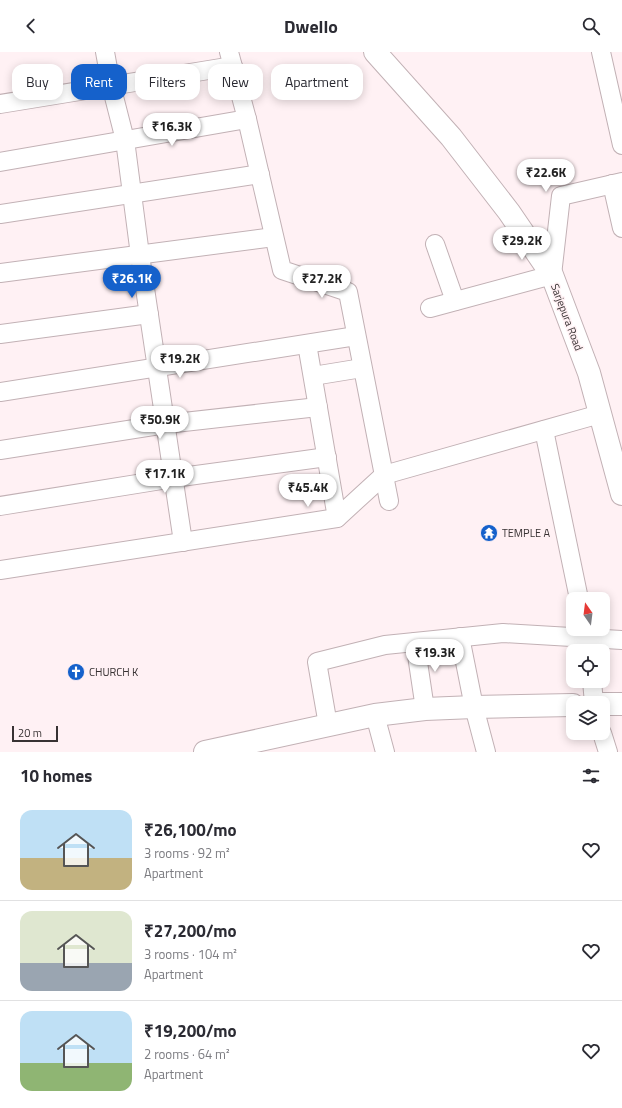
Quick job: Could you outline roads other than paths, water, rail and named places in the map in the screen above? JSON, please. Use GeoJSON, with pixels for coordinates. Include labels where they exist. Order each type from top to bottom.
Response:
{"type":"FeatureCollection","features":[{"type":"Feature","properties":{"kind":"street"},"geometry":{"type":"LineString","coordinates":[[105,52],[107,64]]}},
{"type":"Feature","properties":{"kind":"street","name":"Sarjepura Road"},"geometry":{"type":"LineString","coordinates":[[375,52],[451,137],[509,212],[552,275],[588,373],[622,494]]}},
{"type":"Feature","properties":{"kind":"street"},"geometry":{"type":"LineString","coordinates":[[601,52],[622,145]]}},
{"type":"Feature","properties":{"kind":"street"},"geometry":{"type":"LineString","coordinates":[[127,82],[231,59],[247,119],[282,270],[348,292],[389,501]]}},
{"type":"Feature","properties":{"kind":"street"},"geometry":{"type":"LineString","coordinates":[[0,104],[71,92]]}},
{"type":"Feature","properties":{"kind":"street"},"geometry":{"type":"LineString","coordinates":[[115,100],[125,140],[140,255],[184,542]]}},
{"type":"Feature","properties":{"kind":"street"},"geometry":{"type":"LineString","coordinates":[[0,162],[247,119]]}},
{"type":"Feature","properties":{"kind":"street"},"geometry":{"type":"LineString","coordinates":[[0,214],[260,174]]}},
{"type":"Feature","properties":{"kind":"street"},"geometry":{"type":"LineString","coordinates":[[430,308],[552,275],[561,196],[617,183],[622,228]]}},
{"type":"Feature","properties":{"kind":"street"},"geometry":{"type":"LineString","coordinates":[[0,273],[274,237]]}},
{"type":"Feature","properties":{"kind":"street"},"geometry":{"type":"LineString","coordinates":[[434,244],[455,301]]}},
{"type":"Feature","properties":{"kind":"street"},"geometry":{"type":"LineString","coordinates":[[0,334],[149,314]]}},
{"type":"Feature","properties":{"kind":"street"},"geometry":{"type":"LineString","coordinates":[[0,392],[356,336]]}},
{"type":"Feature","properties":{"kind":"street"},"geometry":{"type":"LineString","coordinates":[[307,344],[337,518]]}},
{"type":"Feature","properties":{"kind":"street"},"geometry":{"type":"LineString","coordinates":[[313,376],[362,368]]}},
{"type":"Feature","properties":{"kind":"street"},"geometry":{"type":"LineString","coordinates":[[0,450],[166,424],[318,407]]}},
{"type":"Feature","properties":{"kind":"street"},"geometry":{"type":"LineString","coordinates":[[0,570],[337,518],[384,475],[600,414]]}},
{"type":"Feature","properties":{"kind":"street"},"geometry":{"type":"LineString","coordinates":[[544,430],[579,592]]}},
{"type":"Feature","properties":{"kind":"street"},"geometry":{"type":"LineString","coordinates":[[0,506],[174,478],[327,457]]}},
{"type":"Feature","properties":{"kind":"street"},"geometry":{"type":"LineString","coordinates":[[328,725],[317,662],[385,645],[503,633],[622,640]]}},
{"type":"Feature","properties":{"kind":"street"},"geometry":{"type":"LineString","coordinates":[[460,637],[474,707],[486,752]]}},
{"type":"Feature","properties":{"kind":"street"},"geometry":{"type":"LineString","coordinates":[[415,642],[425,710]]}},
{"type":"Feature","properties":{"kind":"street"},"geometry":{"type":"LineString","coordinates":[[610,704],[622,704]]}},
{"type":"Feature","properties":{"kind":"street"},"geometry":{"type":"LineString","coordinates":[[205,752],[259,746],[328,725],[375,715],[474,707],[566,705]]}},
{"type":"Feature","properties":{"kind":"street"},"geometry":{"type":"LineString","coordinates":[[375,715],[385,752]]}},
{"type":"Feature","properties":{"kind":"street"},"geometry":{"type":"LineString","coordinates":[[604,740],[608,752]]}},
{"type":"Feature","properties":{"kind":"place","name":"TEMPLE A"},"geometry":{"type":"Point","coordinates":[489,533]}},
{"type":"Feature","properties":{"kind":"place","name":"CHURCH K"},"geometry":{"type":"Point","coordinates":[76,672]}}]}
